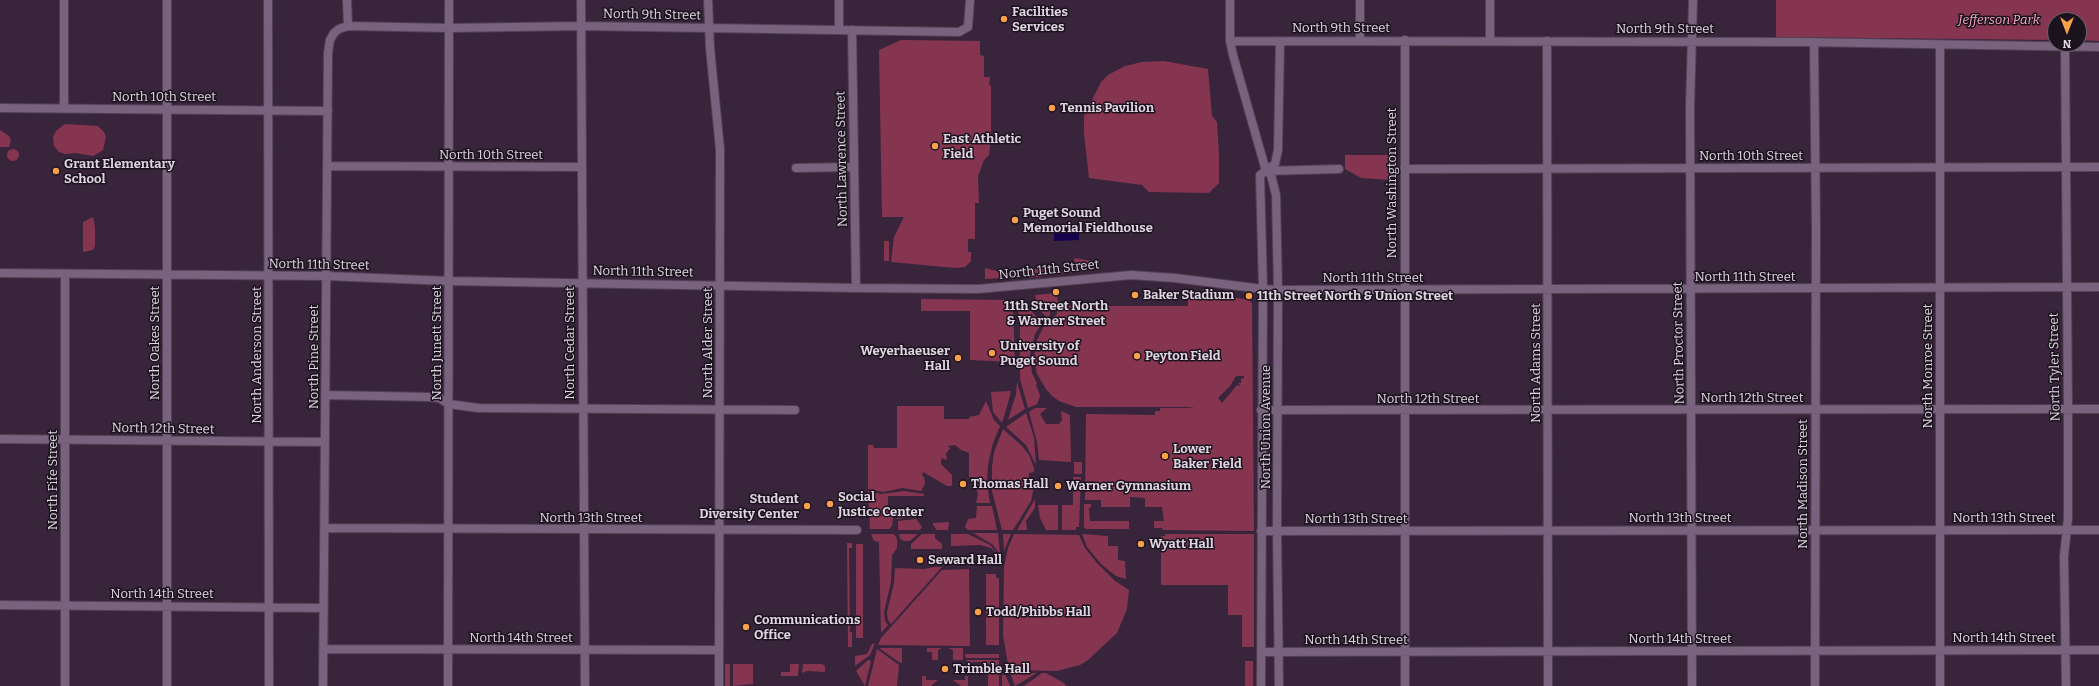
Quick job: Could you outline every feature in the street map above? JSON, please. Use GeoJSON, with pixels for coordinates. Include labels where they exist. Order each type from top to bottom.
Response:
{"type":"FeatureCollection","features":[{"type":"Feature","properties":{"kind":"street"},"geometry":{"type":"LineString","coordinates":[[64,0],[64,108]]}},
{"type":"Feature","properties":{"kind":"street","name":"North Oakes Street"},"geometry":{"type":"LineString","coordinates":[[167,0],[167,686]]}},
{"type":"Feature","properties":{"kind":"street","name":"North Anderson Street"},"geometry":{"type":"LineString","coordinates":[[268,0],[269,686]]}},
{"type":"Feature","properties":{"kind":"street"},"geometry":{"type":"LineString","coordinates":[[347,0],[348,26]]}},
{"type":"Feature","properties":{"kind":"street","name":"North Junett Street"},"geometry":{"type":"LineString","coordinates":[[448,686],[449,0]]}},
{"type":"Feature","properties":{"kind":"street","name":"North Cedar Street"},"geometry":{"type":"LineString","coordinates":[[581,0],[582,409],[585,530],[585,686]]}},
{"type":"Feature","properties":{"kind":"street","name":"North Alder Street"},"geometry":{"type":"LineString","coordinates":[[708,0],[711,64],[720,138],[720,410],[718,530],[719,686]]}},
{"type":"Feature","properties":{"kind":"street"},"geometry":{"type":"LineString","coordinates":[[839,0],[839,30]]}},
{"type":"Feature","properties":{"kind":"street","name":"North 9th Street"},"geometry":{"type":"LineString","coordinates":[[336,31],[348,26],[449,28],[581,26],[959,32],[968,27],[970,0]]}},
{"type":"Feature","properties":{"kind":"street","name":"North Union Avenue"},"geometry":{"type":"LineString","coordinates":[[1230,0],[1230,40],[1243,95],[1266,170],[1271,175],[1276,195],[1278,290],[1277,531],[1279,686]]}},
{"type":"Feature","properties":{"kind":"street"},"geometry":{"type":"LineString","coordinates":[[1360,0],[1360,40]]}},
{"type":"Feature","properties":{"kind":"street"},"geometry":{"type":"LineString","coordinates":[[1490,0],[1490,40]]}},
{"type":"Feature","properties":{"kind":"street","name":"North Proctor Street"},"geometry":{"type":"LineString","coordinates":[[1692,686],[1692,410],[1690,289],[1691,41],[1693,0]]}},
{"type":"Feature","properties":{"kind":"street","name":"North Lawrence Street"},"geometry":{"type":"LineString","coordinates":[[852,30],[856,288]]}},
{"type":"Feature","properties":{"kind":"street","name":"North Pine Street"},"geometry":{"type":"LineString","coordinates":[[323,686],[329,46],[331,37],[336,31]]}},
{"type":"Feature","properties":{"kind":"street","name":"North 9th Street"},"geometry":{"type":"LineString","coordinates":[[1230,40],[1814,42],[2047,47]]}},
{"type":"Feature","properties":{"kind":"street","name":"North Union Avenue"},"geometry":{"type":"LineString","coordinates":[[1261,686],[1261,410],[1263,289],[1260,175],[1274,164],[1278,150],[1280,40]]}},
{"type":"Feature","properties":{"kind":"street","name":"North Washington Street"},"geometry":{"type":"LineString","coordinates":[[1404,686],[1405,40]]}},
{"type":"Feature","properties":{"kind":"street","name":"North Adams Street"},"geometry":{"type":"LineString","coordinates":[[1547,41],[1548,686]]}},
{"type":"Feature","properties":{"kind":"street","name":"North Madison Street"},"geometry":{"type":"LineString","coordinates":[[1814,42],[1815,686]]}},
{"type":"Feature","properties":{"kind":"street","name":"North Monroe Street"},"geometry":{"type":"LineString","coordinates":[[1940,45],[1940,686]]}},
{"type":"Feature","properties":{"kind":"street","name":"North 9th Street"},"geometry":{"type":"LineString","coordinates":[[2087,47],[2099,47]]}},
{"type":"Feature","properties":{"kind":"street","name":"North Tyler Street"},"geometry":{"type":"LineString","coordinates":[[2066,52],[2066,287],[2068,410],[2068,518],[2066,530],[2064,591],[2066,686]]}},
{"type":"Feature","properties":{"kind":"street","name":"North 10th Street"},"geometry":{"type":"LineString","coordinates":[[0,108],[328,111]]}},
{"type":"Feature","properties":{"kind":"street","name":"North 10th Street"},"geometry":{"type":"LineString","coordinates":[[328,166],[582,167]]}},
{"type":"Feature","properties":{"kind":"street"},"geometry":{"type":"LineString","coordinates":[[796,168],[854,167]]}},
{"type":"Feature","properties":{"kind":"street","name":"North 10th Street"},"geometry":{"type":"LineString","coordinates":[[1404,169],[2099,167]]}},
{"type":"Feature","properties":{"kind":"street"},"geometry":{"type":"LineString","coordinates":[[1266,170],[1339,169]]}},
{"type":"Feature","properties":{"kind":"street","name":"North 11th Street"},"geometry":{"type":"LineString","coordinates":[[0,274],[327,276],[449,281],[978,289],[1131,275],[1175,278],[1278,290],[2099,288]]}},
{"type":"Feature","properties":{"kind":"street","name":"North Fife Street"},"geometry":{"type":"LineString","coordinates":[[65,274],[65,686]]}},
{"type":"Feature","properties":{"kind":"street"},"geometry":{"type":"LineString","coordinates":[[326,395],[430,397],[439,398],[448,404],[478,408],[794,410]]}},
{"type":"Feature","properties":{"kind":"street","name":"North 12th Street"},"geometry":{"type":"LineString","coordinates":[[1261,410],[2099,410]]}},
{"type":"Feature","properties":{"kind":"street","name":"North 12th Street"},"geometry":{"type":"LineString","coordinates":[[0,439],[325,442]]}},
{"type":"Feature","properties":{"kind":"street","name":"North 13th Street"},"geometry":{"type":"LineString","coordinates":[[325,528],[857,530]]}},
{"type":"Feature","properties":{"kind":"street","name":"North 13th Street"},"geometry":{"type":"LineString","coordinates":[[1261,531],[2099,530]]}},
{"type":"Feature","properties":{"kind":"street","name":"North 14th Street"},"geometry":{"type":"LineString","coordinates":[[0,605],[324,608]]}},
{"type":"Feature","properties":{"kind":"street","name":"North 14th Street"},"geometry":{"type":"LineString","coordinates":[[324,649],[719,650]]}},
{"type":"Feature","properties":{"kind":"street","name":"North 14th Street"},"geometry":{"type":"LineString","coordinates":[[1261,652],[2099,650]]}},
{"type":"Feature","properties":{"kind":"green space","name":"Jefferson Park"},"geometry":{"type":"Polygon","coordinates":[[[1776,0],[2099,0],[2099,41],[2087,40],[2087,12],[2047,12],[2047,40],[1776,37],[1776,0]]]}},
{"type":"Feature","properties":{"kind":"green space","name":"East Athletic Field"},"geometry":{"type":"Polygon","coordinates":[[[901,40],[980,41],[980,55],[984,56],[984,77],[990,77],[991,137],[989,155],[984,160],[978,176],[979,203],[975,203],[975,239],[968,239],[968,252],[971,252],[971,261],[965,267],[955,268],[891,262],[894,237],[904,217],[882,217],[879,50],[901,40]]]}},
{"type":"Feature","properties":{"kind":"green space"},"geometry":{"type":"Polygon","coordinates":[[[1164,61],[1208,69],[1212,116],[1217,122],[1219,155],[1219,183],[1209,193],[1149,192],[1142,185],[1089,178],[1084,133],[1084,116],[1101,82],[1108,75],[1125,66],[1142,62],[1164,61]]]}},
{"type":"Feature","properties":{"kind":"green space"},"geometry":{"type":"Polygon","coordinates":[[[65,124],[98,126],[104,132],[106,137],[103,150],[93,156],[76,153],[65,154],[59,152],[54,146],[53,137],[56,131],[65,124]]]}},
{"type":"Feature","properties":{"kind":"green space"},"geometry":{"type":"Polygon","coordinates":[[[0,130],[9,136],[11,140],[9,147],[0,147],[0,130]]]}},
{"type":"Feature","properties":{"kind":"green space"},"geometry":{"type":"Polygon","coordinates":[[[11,149],[15,149],[19,155],[15,161],[11,161],[7,157],[7,153],[11,149]]]}},
{"type":"Feature","properties":{"kind":"green space"},"geometry":{"type":"Polygon","coordinates":[[[1345,155],[1392,155],[1391,180],[1361,178],[1345,169],[1345,155]]]}},
{"type":"Feature","properties":{"kind":"green space"},"geometry":{"type":"Polygon","coordinates":[[[93,217],[95,227],[95,246],[93,250],[83,252],[83,222],[93,217]]]}},
{"type":"Feature","properties":{"kind":"green space"},"geometry":{"type":"Polygon","coordinates":[[[884,241],[889,241],[889,261],[884,261],[884,241]]]}},
{"type":"Feature","properties":{"kind":"green space"},"geometry":{"type":"Polygon","coordinates":[[[1074,258],[1092,261],[1092,266],[1075,268],[1074,258]]]}},
{"type":"Feature","properties":{"kind":"green space"},"geometry":{"type":"Polygon","coordinates":[[[1048,265],[1059,265],[1059,270],[1049,271],[1048,265]]]}},
{"type":"Feature","properties":{"kind":"green space"},"geometry":{"type":"Polygon","coordinates":[[[1044,266],[1045,272],[1029,274],[1029,271],[1044,266]]]}},
{"type":"Feature","properties":{"kind":"green space"},"geometry":{"type":"Polygon","coordinates":[[[1097,267],[1096,269],[1029,278],[1029,276],[1097,267]]]}},
{"type":"Feature","properties":{"kind":"green space"},"geometry":{"type":"Polygon","coordinates":[[[985,268],[1000,272],[1000,278],[985,279],[985,268]]]}},
{"type":"Feature","properties":{"kind":"green space"},"geometry":{"type":"Polygon","coordinates":[[[1188,290],[1249,300],[1252,303],[1254,531],[1163,530],[1162,528],[1154,528],[1154,521],[1164,521],[1162,507],[1145,507],[1145,498],[1130,497],[1130,507],[1101,507],[1101,500],[1085,500],[1086,414],[1155,415],[1155,411],[1160,411],[1160,408],[1195,407],[1076,407],[1059,401],[1052,396],[1037,374],[1034,357],[1037,340],[1045,324],[1057,314],[1057,306],[1188,306],[1188,290]],[[1236,376],[1230,386],[1218,398],[1222,403],[1237,385],[1241,386],[1238,383],[1241,383],[1241,379],[1244,378],[1244,376],[1236,376]]]}},
{"type":"Feature","properties":{"kind":"green space"},"geometry":{"type":"Polygon","coordinates":[[[1057,293],[1058,303],[1036,301],[1035,295],[1057,293]]]}},
{"type":"Feature","properties":{"kind":"green space"},"geometry":{"type":"Polygon","coordinates":[[[921,299],[1009,300],[1013,304],[1015,362],[970,360],[970,311],[921,311],[921,299]]]}},
{"type":"Feature","properties":{"kind":"green space"},"geometry":{"type":"Polygon","coordinates":[[[1041,304],[1050,305],[1050,315],[1048,318],[1037,308],[1041,304]]]}},
{"type":"Feature","properties":{"kind":"green space"},"geometry":{"type":"Polygon","coordinates":[[[1028,307],[1042,323],[1035,334],[1030,355],[1032,373],[1037,383],[1036,385],[1040,395],[1037,404],[1028,408],[1020,379],[1020,327],[1018,309],[1028,307]]]}},
{"type":"Feature","properties":{"kind":"green space"},"geometry":{"type":"Polygon","coordinates":[[[1017,382],[1025,409],[1008,420],[1016,394],[1017,382]]]}},
{"type":"Feature","properties":{"kind":"green space"},"geometry":{"type":"Polygon","coordinates":[[[1011,391],[1002,423],[993,412],[991,392],[1011,391]]]}},
{"type":"Feature","properties":{"kind":"green space"},"geometry":{"type":"Polygon","coordinates":[[[986,401],[994,420],[1000,426],[993,443],[988,465],[987,481],[974,481],[974,477],[969,477],[969,453],[961,450],[955,445],[948,446],[950,449],[946,453],[947,460],[941,458],[941,464],[952,475],[952,486],[947,486],[923,472],[922,475],[924,477],[925,484],[921,491],[902,488],[883,492],[868,489],[868,445],[873,445],[874,448],[897,448],[897,406],[944,406],[944,419],[969,419],[969,417],[979,415],[986,401]]]}},
{"type":"Feature","properties":{"kind":"green space"},"geometry":{"type":"Polygon","coordinates":[[[1035,408],[1047,408],[1040,414],[1046,424],[1059,424],[1062,420],[1061,411],[1070,415],[1071,462],[1039,460],[1037,442],[1029,412],[1035,408]]]}},
{"type":"Feature","properties":{"kind":"green space"},"geometry":{"type":"Polygon","coordinates":[[[1026,413],[1034,437],[1036,465],[1026,445],[1006,427],[1026,413]]]}},
{"type":"Feature","properties":{"kind":"green space"},"geometry":{"type":"Polygon","coordinates":[[[1003,429],[1022,446],[1029,455],[1034,468],[1034,472],[1029,473],[1029,485],[1034,486],[1031,501],[1013,530],[1002,530],[992,491],[992,467],[994,452],[1003,429]]]}},
{"type":"Feature","properties":{"kind":"green space"},"geometry":{"type":"Polygon","coordinates":[[[1074,462],[1082,462],[1082,474],[1074,474],[1074,462]]]}},
{"type":"Feature","properties":{"kind":"green space"},"geometry":{"type":"Polygon","coordinates":[[[1073,477],[1081,477],[1079,527],[1076,527],[1076,530],[1062,530],[1062,505],[1073,505],[1073,477]]]}},
{"type":"Feature","properties":{"kind":"green space"},"geometry":{"type":"Polygon","coordinates":[[[975,484],[987,484],[990,503],[976,503],[978,494],[975,484]]]}},
{"type":"Feature","properties":{"kind":"green space"},"geometry":{"type":"Polygon","coordinates":[[[868,491],[881,494],[904,491],[924,494],[924,496],[888,496],[888,511],[894,511],[892,526],[889,529],[870,529],[868,491]]]}},
{"type":"Feature","properties":{"kind":"green space"},"geometry":{"type":"Polygon","coordinates":[[[1035,499],[1035,508],[1026,521],[1027,530],[1017,530],[1035,499]]]}},
{"type":"Feature","properties":{"kind":"green space"},"geometry":{"type":"Polygon","coordinates":[[[1084,504],[1091,504],[1091,507],[1089,508],[1090,521],[1129,521],[1129,529],[1086,529],[1084,527],[1084,504]]]}},
{"type":"Feature","properties":{"kind":"green space"},"geometry":{"type":"Polygon","coordinates":[[[1038,505],[1058,505],[1058,530],[1046,530],[1040,518],[1038,505]]]}},
{"type":"Feature","properties":{"kind":"green space"},"geometry":{"type":"Polygon","coordinates":[[[977,506],[992,506],[997,530],[968,530],[965,527],[968,519],[976,518],[977,506]]]}},
{"type":"Feature","properties":{"kind":"green space"},"geometry":{"type":"Polygon","coordinates":[[[897,511],[923,511],[923,515],[897,519],[897,511]]]}},
{"type":"Feature","properties":{"kind":"green space"},"geometry":{"type":"Polygon","coordinates":[[[916,519],[922,527],[920,530],[898,530],[898,521],[916,519]]]}},
{"type":"Feature","properties":{"kind":"green space"},"geometry":{"type":"Polygon","coordinates":[[[949,522],[948,530],[937,530],[933,525],[933,523],[949,522]]]}},
{"type":"Feature","properties":{"kind":"green space"},"geometry":{"type":"Polygon","coordinates":[[[973,533],[998,533],[1000,554],[992,544],[973,533]]]}},
{"type":"Feature","properties":{"kind":"green space"},"geometry":{"type":"Polygon","coordinates":[[[871,534],[894,534],[897,539],[897,548],[892,555],[891,582],[884,612],[885,621],[888,625],[881,633],[879,542],[874,541],[871,534]]]}},
{"type":"Feature","properties":{"kind":"green space"},"geometry":{"type":"Polygon","coordinates":[[[899,534],[917,535],[910,541],[904,541],[900,539],[899,534]]]}},
{"type":"Feature","properties":{"kind":"green space"},"geometry":{"type":"Polygon","coordinates":[[[922,534],[935,534],[935,538],[942,544],[942,549],[911,549],[911,544],[922,534]]]}},
{"type":"Feature","properties":{"kind":"green space"},"geometry":{"type":"Polygon","coordinates":[[[951,534],[968,534],[990,545],[998,554],[991,548],[980,545],[951,546],[951,534]]]}},
{"type":"Feature","properties":{"kind":"green space"},"geometry":{"type":"Polygon","coordinates":[[[1003,534],[1011,534],[1004,551],[1003,534]]]}},
{"type":"Feature","properties":{"kind":"green space"},"geometry":{"type":"Polygon","coordinates":[[[1014,534],[1079,535],[1085,548],[1097,563],[1115,581],[1129,590],[1127,609],[1117,633],[1088,660],[1080,665],[1057,671],[1009,670],[1003,635],[1004,567],[1008,548],[1014,534]]]}},
{"type":"Feature","properties":{"kind":"green space"},"geometry":{"type":"Polygon","coordinates":[[[1082,534],[1108,536],[1108,546],[1118,546],[1118,560],[1125,561],[1126,579],[1116,576],[1102,565],[1087,547],[1082,534]]]}},
{"type":"Feature","properties":{"kind":"green space"},"geometry":{"type":"Polygon","coordinates":[[[1165,534],[1254,534],[1254,647],[1242,647],[1242,615],[1228,615],[1228,585],[1161,585],[1161,536],[1165,536],[1165,534]]]}},
{"type":"Feature","properties":{"kind":"green space"},"geometry":{"type":"Polygon","coordinates":[[[847,543],[852,543],[852,548],[849,548],[850,632],[852,632],[852,647],[848,647],[847,543]]]}},
{"type":"Feature","properties":{"kind":"green space"},"geometry":{"type":"Polygon","coordinates":[[[856,544],[863,544],[863,638],[856,638],[856,544]]]}},
{"type":"Feature","properties":{"kind":"green space"},"geometry":{"type":"Polygon","coordinates":[[[942,567],[891,624],[888,620],[887,612],[894,583],[895,568],[924,569],[942,567]]]}},
{"type":"Feature","properties":{"kind":"green space"},"geometry":{"type":"Polygon","coordinates":[[[969,569],[970,646],[878,645],[881,638],[942,570],[969,569]]]}},
{"type":"Feature","properties":{"kind":"green space"},"geometry":{"type":"Polygon","coordinates":[[[986,574],[996,574],[996,578],[999,578],[999,645],[986,645],[986,574]]]}},
{"type":"Feature","properties":{"kind":"green space"},"geometry":{"type":"Polygon","coordinates":[[[875,643],[870,655],[855,666],[855,656],[867,654],[872,644],[875,643]]]}},
{"type":"Feature","properties":{"kind":"green space"},"geometry":{"type":"Polygon","coordinates":[[[879,648],[902,648],[902,663],[899,662],[879,648]]]}},
{"type":"Feature","properties":{"kind":"green space"},"geometry":{"type":"Polygon","coordinates":[[[927,648],[942,648],[938,650],[938,660],[932,660],[932,652],[927,652],[927,648]]]}},
{"type":"Feature","properties":{"kind":"green space"},"geometry":{"type":"Polygon","coordinates":[[[948,648],[963,648],[963,660],[953,660],[953,650],[948,648]]]}},
{"type":"Feature","properties":{"kind":"green space"},"geometry":{"type":"Polygon","coordinates":[[[877,649],[899,665],[897,686],[868,686],[877,649]]]}},
{"type":"Feature","properties":{"kind":"green space"},"geometry":{"type":"Polygon","coordinates":[[[965,654],[999,654],[999,658],[966,658],[965,654]]]}},
{"type":"Feature","properties":{"kind":"green space"},"geometry":{"type":"Polygon","coordinates":[[[868,660],[871,661],[865,686],[856,671],[868,660]]]}},
{"type":"Feature","properties":{"kind":"green space"},"geometry":{"type":"Polygon","coordinates":[[[967,660],[999,660],[999,670],[988,670],[988,665],[983,665],[982,662],[972,662],[971,665],[967,665],[967,660]]]}},
{"type":"Feature","properties":{"kind":"green space"},"geometry":{"type":"Polygon","coordinates":[[[1245,661],[1253,661],[1253,686],[1245,686],[1245,661]]]}},
{"type":"Feature","properties":{"kind":"green space"},"geometry":{"type":"Polygon","coordinates":[[[725,664],[730,664],[730,686],[725,686],[725,664]]]}},
{"type":"Feature","properties":{"kind":"green space"},"geometry":{"type":"Polygon","coordinates":[[[733,664],[753,664],[753,684],[733,686],[733,664]]]}},
{"type":"Feature","properties":{"kind":"green space"},"geometry":{"type":"Polygon","coordinates":[[[790,664],[799,664],[798,676],[781,676],[781,672],[790,672],[790,664]]]}},
{"type":"Feature","properties":{"kind":"green space"},"geometry":{"type":"Polygon","coordinates":[[[803,664],[822,664],[825,666],[825,672],[807,671],[802,673],[803,664]]]}},
{"type":"Feature","properties":{"kind":"green space"},"geometry":{"type":"Polygon","coordinates":[[[999,673],[999,686],[988,686],[988,674],[999,673]]]}},
{"type":"Feature","properties":{"kind":"green space"},"geometry":{"type":"Polygon","coordinates":[[[1010,673],[1037,673],[1015,686],[1010,673]]]}},
{"type":"Feature","properties":{"kind":"green space"},"geometry":{"type":"Polygon","coordinates":[[[1042,673],[1046,673],[1064,683],[1066,686],[1024,686],[1042,673]]]}},
{"type":"Feature","properties":{"kind":"green space"},"geometry":{"type":"Polygon","coordinates":[[[1005,674],[1010,686],[1002,686],[1002,675],[1005,674]]]}},
{"type":"Feature","properties":{"kind":"green space"},"geometry":{"type":"Polygon","coordinates":[[[922,676],[926,676],[926,680],[938,680],[931,686],[922,686],[922,676]]]}},
{"type":"Feature","properties":{"kind":"green space"},"geometry":{"type":"Polygon","coordinates":[[[965,676],[968,676],[968,686],[961,686],[953,680],[965,680],[965,676]]]}},
{"type":"Feature","properties":{"kind":"shaded area"},"geometry":{"type":"Polygon","coordinates":[[[1054,227],[1079,227],[1079,240],[1054,241],[1054,227]]]}},
{"type":"Feature","properties":{"kind":"place","name":"Facilities Services"},"geometry":{"type":"Point","coordinates":[1004,19]}},
{"type":"Feature","properties":{"kind":"place","name":"Tennis Pavilion"},"geometry":{"type":"Point","coordinates":[1052,108]}},
{"type":"Feature","properties":{"kind":"place","name":"East Athletic Field"},"geometry":{"type":"Point","coordinates":[935,146]}},
{"type":"Feature","properties":{"kind":"place","name":"Grant Elementary School"},"geometry":{"type":"Point","coordinates":[56,171]}},
{"type":"Feature","properties":{"kind":"place","name":"Puget Sound Memorial Fieldhouse"},"geometry":{"type":"Point","coordinates":[1015,220]}},
{"type":"Feature","properties":{"kind":"place","name":"11th Street North & Warner Street"},"geometry":{"type":"Point","coordinates":[1056,292]}},
{"type":"Feature","properties":{"kind":"place","name":"Baker Stadium"},"geometry":{"type":"Point","coordinates":[1135,295]}},
{"type":"Feature","properties":{"kind":"place","name":"11th Street North & Union Street"},"geometry":{"type":"Point","coordinates":[1249,296]}},
{"type":"Feature","properties":{"kind":"place","name":"University of Puget Sound"},"geometry":{"type":"Point","coordinates":[992,353]}},
{"type":"Feature","properties":{"kind":"place","name":"Peyton Field"},"geometry":{"type":"Point","coordinates":[1137,356]}},
{"type":"Feature","properties":{"kind":"place","name":"Weyerhaeuser Hall"},"geometry":{"type":"Point","coordinates":[958,358]}},
{"type":"Feature","properties":{"kind":"place","name":"Lower Baker Field"},"geometry":{"type":"Point","coordinates":[1165,456]}},
{"type":"Feature","properties":{"kind":"place","name":"Thomas Hall"},"geometry":{"type":"Point","coordinates":[963,484]}},
{"type":"Feature","properties":{"kind":"place","name":"Warner Gymnasium"},"geometry":{"type":"Point","coordinates":[1058,486]}},
{"type":"Feature","properties":{"kind":"place","name":"Social Justice Center"},"geometry":{"type":"Point","coordinates":[830,504]}},
{"type":"Feature","properties":{"kind":"place","name":"Student Diversity Center"},"geometry":{"type":"Point","coordinates":[807,506]}},
{"type":"Feature","properties":{"kind":"place","name":"Wyatt Hall"},"geometry":{"type":"Point","coordinates":[1141,544]}},
{"type":"Feature","properties":{"kind":"place","name":"Seward Hall"},"geometry":{"type":"Point","coordinates":[920,560]}},
{"type":"Feature","properties":{"kind":"place","name":"Todd/Phibbs Hall"},"geometry":{"type":"Point","coordinates":[978,612]}},
{"type":"Feature","properties":{"kind":"place","name":"Communications Office"},"geometry":{"type":"Point","coordinates":[746,627]}},
{"type":"Feature","properties":{"kind":"place","name":"Trimble Hall"},"geometry":{"type":"Point","coordinates":[945,669]}}]}
